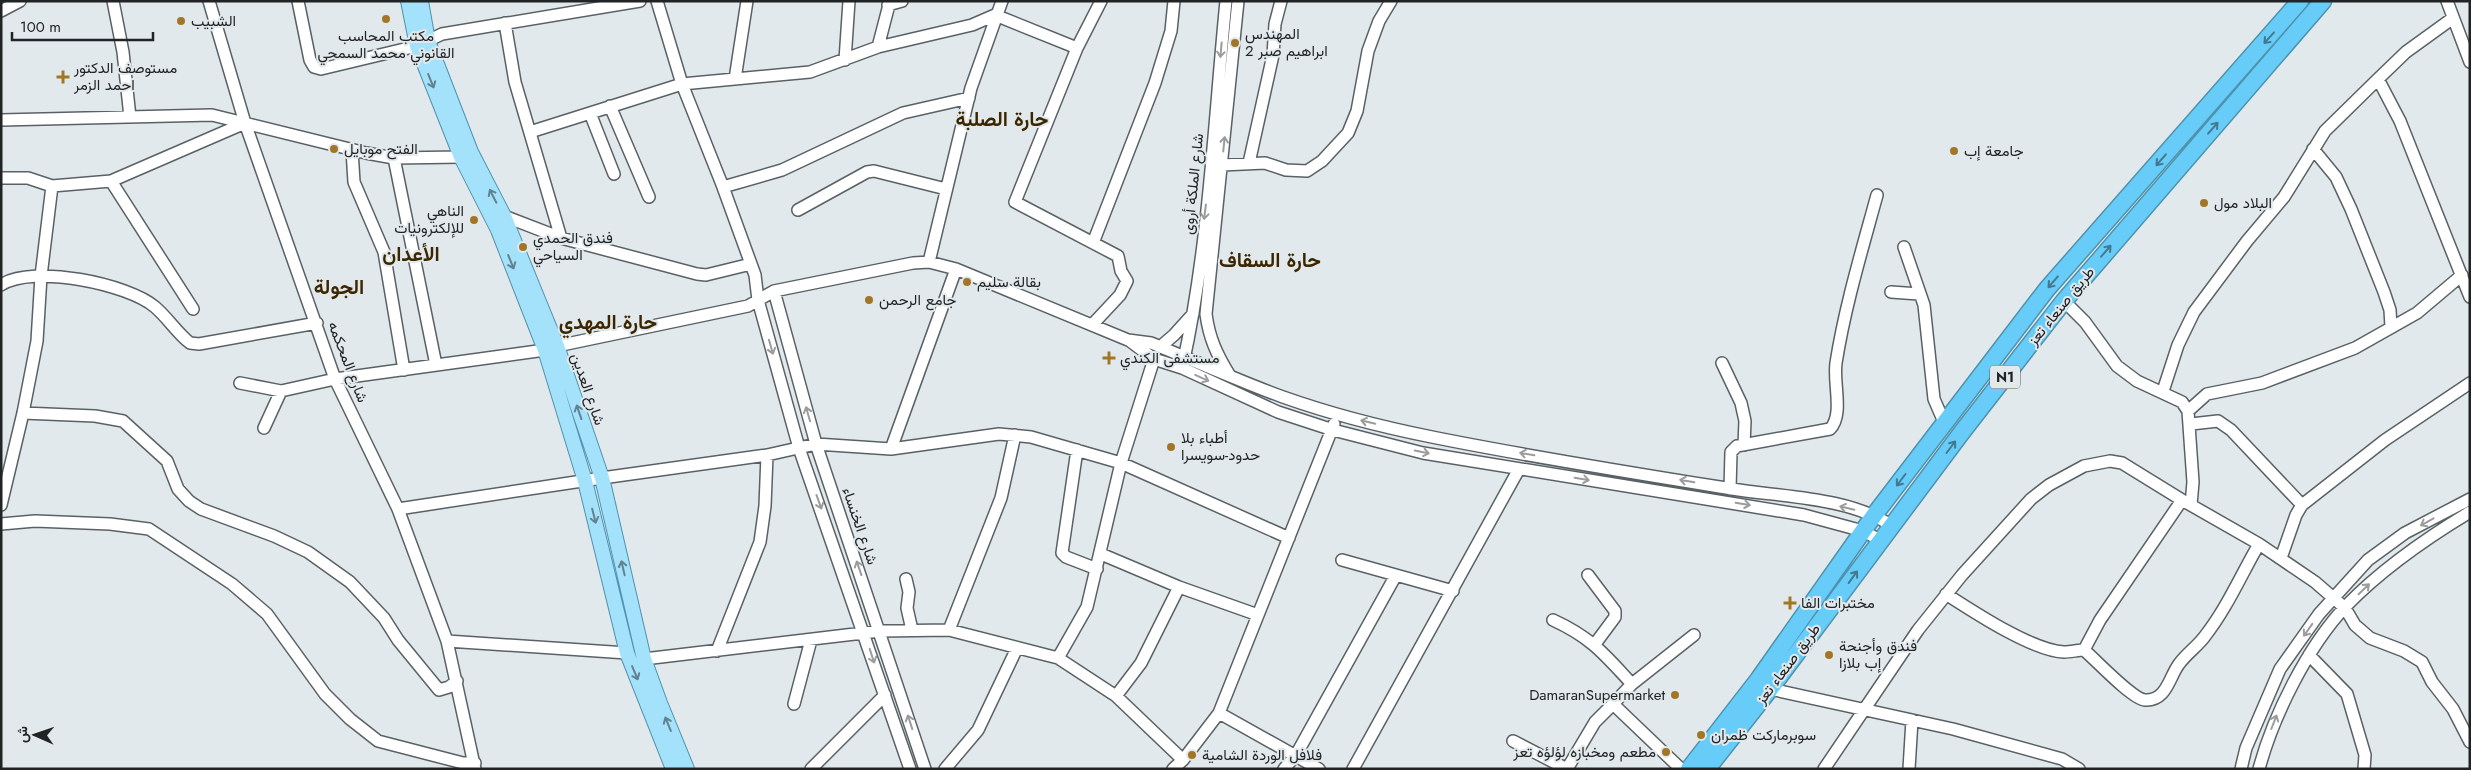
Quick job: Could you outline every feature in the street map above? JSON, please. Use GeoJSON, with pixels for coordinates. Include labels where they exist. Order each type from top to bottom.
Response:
{"type":"FeatureCollection","features":[{"type":"Feature","properties":{"kind":"highway","name":"طريق صنعاء تعز"},"geometry":{"type":"LineString","coordinates":[[1689,769],[1758,680],[1875,514],[2047,289],[2300,1]]}},
{"type":"Feature","properties":{"kind":"highway","name":"طريق صنعاء تعز"},"geometry":{"type":"LineString","coordinates":[[1707,769],[1770,689],[1880,540],[2064,301],[2323,1]]}},
{"type":"Feature","properties":{"kind":"main road","name":"شارع العدين"},"geometry":{"type":"LineString","coordinates":[[408,1],[466,154],[551,348],[627,654],[673,769]]}},
{"type":"Feature","properties":{"kind":"main road","name":"شارع العدين"},"geometry":{"type":"LineString","coordinates":[[420,1],[423,43]]}},
{"type":"Feature","properties":{"kind":"main road","name":"شارع العدين"},"geometry":{"type":"LineString","coordinates":[[466,154],[504,216],[551,348],[602,478],[644,658],[687,769]]}},
{"type":"Feature","properties":{"kind":"street"},"geometry":{"type":"LineString","coordinates":[[1,11],[20,1]]}},
{"type":"Feature","properties":{"kind":"street"},"geometry":{"type":"LineString","coordinates":[[113,1],[123,52],[130,117]]}},
{"type":"Feature","properties":{"kind":"street","name":"شارع المحكمه"},"geometry":{"type":"LineString","coordinates":[[209,1],[245,123],[317,323],[335,379],[398,509],[447,641],[475,766]]}},
{"type":"Feature","properties":{"kind":"street"},"geometry":{"type":"LineString","coordinates":[[298,1],[310,60],[314,67],[320,69],[423,43],[442,34],[640,1]]}},
{"type":"Feature","properties":{"kind":"street","name":"شارع الخنساء"},"geometry":{"type":"LineString","coordinates":[[657,1],[682,84],[753,269],[758,300],[799,448],[865,633],[910,769]]}},
{"type":"Feature","properties":{"kind":"street"},"geometry":{"type":"LineString","coordinates":[[735,79],[747,1]]}},
{"type":"Feature","properties":{"kind":"street"},"geometry":{"type":"LineString","coordinates":[[845,60],[849,1]]}},
{"type":"Feature","properties":{"kind":"street"},"geometry":{"type":"LineString","coordinates":[[878,47],[889,3],[902,1]]}},
{"type":"Feature","properties":{"kind":"street"},"geometry":{"type":"LineString","coordinates":[[929,262],[969,98],[995,15],[1002,1]]}},
{"type":"Feature","properties":{"kind":"street"},"geometry":{"type":"LineString","coordinates":[[1092,325],[1120,295],[1127,278],[1122,271],[1118,256],[1015,202],[1077,48],[1101,1]]}},
{"type":"Feature","properties":{"kind":"street"},"geometry":{"type":"LineString","coordinates":[[1093,243],[1155,83],[1171,31],[1174,1]]}},
{"type":"Feature","properties":{"kind":"street","name":"شارع الملكة أروى"},"geometry":{"type":"LineString","coordinates":[[1200,313],[1226,1]]}},
{"type":"Feature","properties":{"kind":"street","name":"شارع الملكة أروى"},"geometry":{"type":"LineString","coordinates":[[1183,363],[1200,313],[1222,165],[1238,1]]}},
{"type":"Feature","properties":{"kind":"street"},"geometry":{"type":"LineString","coordinates":[[1249,163],[1273,55],[1275,24],[1281,1]]}},
{"type":"Feature","properties":{"kind":"street"},"geometry":{"type":"LineString","coordinates":[[1222,165],[1265,163],[1286,170],[1307,171],[1322,161],[1348,133],[1357,111],[1368,51],[1379,21],[1391,1]]}},
{"type":"Feature","properties":{"kind":"street"},"geometry":{"type":"LineString","coordinates":[[2447,1],[2470,62]]}},
{"type":"Feature","properties":{"kind":"street"},"geometry":{"type":"LineString","coordinates":[[530,132],[682,84],[810,72],[878,47],[972,26],[995,15],[1077,48]]}},
{"type":"Feature","properties":{"kind":"street"},"geometry":{"type":"LineString","coordinates":[[2163,391],[2178,345],[2194,312],[2247,241],[2284,198],[2324,131],[2406,52],[2453,18]]}},
{"type":"Feature","properties":{"kind":"street"},"geometry":{"type":"LineString","coordinates":[[505,23],[515,82],[561,238]]}},
{"type":"Feature","properties":{"kind":"street"},"geometry":{"type":"LineString","coordinates":[[2378,79],[2400,122],[2470,298]]}},
{"type":"Feature","properties":{"kind":"street"},"geometry":{"type":"LineString","coordinates":[[723,187],[782,170],[902,113],[952,100],[969,98]]}},
{"type":"Feature","properties":{"kind":"street"},"geometry":{"type":"LineString","coordinates":[[610,106],[649,197]]}},
{"type":"Feature","properties":{"kind":"street"},"geometry":{"type":"LineString","coordinates":[[590,113],[614,174]]}},
{"type":"Feature","properties":{"kind":"street"},"geometry":{"type":"LineString","coordinates":[[1,120],[212,115],[352,150],[394,158],[466,154]]}},
{"type":"Feature","properties":{"kind":"street"},"geometry":{"type":"LineString","coordinates":[[1,178],[28,178],[52,186],[111,181],[245,123]]}},
{"type":"Feature","properties":{"kind":"street"},"geometry":{"type":"LineString","coordinates":[[2313,149],[2336,177],[2351,209],[2390,310],[2391,327]]}},
{"type":"Feature","properties":{"kind":"street"},"geometry":{"type":"LineString","coordinates":[[352,150],[354,182],[384,252],[404,370]]}},
{"type":"Feature","properties":{"kind":"street"},"geometry":{"type":"LineString","coordinates":[[394,158],[436,365]]}},
{"type":"Feature","properties":{"kind":"street"},"geometry":{"type":"LineString","coordinates":[[798,210],[867,172],[883,172],[946,189]]}},
{"type":"Feature","properties":{"kind":"street"},"geometry":{"type":"LineString","coordinates":[[111,181],[194,309]]}},
{"type":"Feature","properties":{"kind":"street"},"geometry":{"type":"LineString","coordinates":[[1,505],[24,413],[37,341],[41,276],[52,186]]}},
{"type":"Feature","properties":{"kind":"street"},"geometry":{"type":"LineString","coordinates":[[1730,489],[1731,452],[1737,446],[1830,429],[1836,423],[1838,416],[1835,391],[1836,364],[1858,264],[1877,195]]}},
{"type":"Feature","properties":{"kind":"street"},"geometry":{"type":"LineString","coordinates":[[504,216],[561,238],[697,274],[706,275],[753,269],[774,291]]}},
{"type":"Feature","properties":{"kind":"street"},"geometry":{"type":"LineString","coordinates":[[1904,247],[1924,305],[1934,399],[1944,422]]}},
{"type":"Feature","properties":{"kind":"street"},"geometry":{"type":"LineString","coordinates":[[240,383],[281,391],[335,379],[551,348],[748,306],[774,291],[929,262],[956,269],[1128,340],[1160,347],[1183,363],[1278,412],[1333,430],[1423,453],[1826,519],[1863,531],[1880,540]]}},
{"type":"Feature","properties":{"kind":"street"},"geometry":{"type":"LineString","coordinates":[[891,449],[956,269]]}},
{"type":"Feature","properties":{"kind":"street"},"geometry":{"type":"LineString","coordinates":[[2188,411],[2207,394],[2262,383],[2356,348],[2416,313],[2462,275]]}},
{"type":"Feature","properties":{"kind":"street"},"geometry":{"type":"LineString","coordinates":[[1,284],[16,279],[66,276],[111,287],[155,307],[190,343],[199,344],[317,323]]}},
{"type":"Feature","properties":{"kind":"street","name":"شارع الخنساء"},"geometry":{"type":"LineString","coordinates":[[774,291],[816,444],[925,769]]}},
{"type":"Feature","properties":{"kind":"street"},"geometry":{"type":"LineString","coordinates":[[1891,292],[1919,294]]}},
{"type":"Feature","properties":{"kind":"street"},"geometry":{"type":"LineString","coordinates":[[2064,301],[2085,322],[2117,366],[2138,381],[2163,391],[2182,402],[2188,411],[2190,424],[2193,482],[2187,502],[2100,620],[2084,650]]}},
{"type":"Feature","properties":{"kind":"street"},"geometry":{"type":"LineString","coordinates":[[1160,347],[1200,313],[1217,355],[1230,376]]}},
{"type":"Feature","properties":{"kind":"street"},"geometry":{"type":"LineString","coordinates":[[1128,340],[1154,359],[1183,363],[1230,376],[1282,397],[1337,415],[1430,436],[1730,489],[1819,501],[1875,514],[1892,526]]}},
{"type":"Feature","properties":{"kind":"street"},"geometry":{"type":"LineString","coordinates":[[1058,658],[1087,607],[1122,463],[1154,359]]}},
{"type":"Feature","properties":{"kind":"street"},"geometry":{"type":"LineString","coordinates":[[1722,363],[1740,403],[1745,421],[1744,445]]}},
{"type":"Feature","properties":{"kind":"street"},"geometry":{"type":"LineString","coordinates":[[2281,558],[2296,515],[2302,505],[2384,440],[2470,383]]}},
{"type":"Feature","properties":{"kind":"street"},"geometry":{"type":"LineString","coordinates":[[264,428],[281,391]]}},
{"type":"Feature","properties":{"kind":"street"},"geometry":{"type":"LineString","coordinates":[[24,413],[95,416],[123,421],[167,461],[178,489],[189,501],[201,509],[274,536],[308,552],[350,582],[364,596],[384,618],[398,640],[439,690],[449,687],[457,681]]}},
{"type":"Feature","properties":{"kind":"street"},"geometry":{"type":"LineString","coordinates":[[1173,769],[1183,760],[1219,713],[1333,430],[1337,415]]}},
{"type":"Feature","properties":{"kind":"street"},"geometry":{"type":"LineString","coordinates":[[2190,424],[2218,421],[2232,430],[2302,505]]}},
{"type":"Feature","properties":{"kind":"street"},"geometry":{"type":"LineString","coordinates":[[398,509],[767,455],[816,444],[891,449],[999,434],[1031,437],[1122,463],[1289,538]]}},
{"type":"Feature","properties":{"kind":"street"},"geometry":{"type":"LineString","coordinates":[[950,630],[1001,498],[1015,435]]}},
{"type":"Feature","properties":{"kind":"street"},"geometry":{"type":"LineString","coordinates":[[1077,450],[1062,553],[1066,557],[1097,569]]}},
{"type":"Feature","properties":{"kind":"street"},"geometry":{"type":"LineString","coordinates":[[717,652],[760,542],[765,506],[767,455]]}},
{"type":"Feature","properties":{"kind":"street"},"geometry":{"type":"LineString","coordinates":[[1824,769],[1918,630],[1946,594],[2031,499],[2049,485],[2084,466],[2110,461],[2122,463],[2138,475],[2281,558],[2334,598],[2345,608],[2356,625],[2370,638],[2404,651],[2422,662],[2432,682],[2453,709],[2470,742]]}},
{"type":"Feature","properties":{"kind":"street"},"geometry":{"type":"LineString","coordinates":[[1353,769],[1519,469]]}},
{"type":"Feature","properties":{"kind":"street"},"geometry":{"type":"LineString","coordinates":[[2241,769],[2246,748],[2280,669],[2319,614],[2368,560],[2405,533],[2470,499]]}},
{"type":"Feature","properties":{"kind":"street"},"geometry":{"type":"LineString","coordinates":[[2259,769],[2275,718],[2310,656],[2345,608],[2380,574],[2436,532],[2470,512]]}},
{"type":"Feature","properties":{"kind":"street"},"geometry":{"type":"LineString","coordinates":[[1,524],[35,521],[110,524],[149,530],[232,584],[267,614],[326,694],[350,719],[378,741],[475,766]]}},
{"type":"Feature","properties":{"kind":"street"},"geometry":{"type":"LineString","coordinates":[[1946,594],[1981,616],[2040,646],[2064,652],[2084,650],[2131,694],[2143,700],[2154,699],[2167,689],[2178,665],[2205,637],[2227,604],[2259,544]]}},
{"type":"Feature","properties":{"kind":"street"},"geometry":{"type":"LineString","coordinates":[[1101,554],[1179,587],[1258,615]]}},
{"type":"Feature","properties":{"kind":"street"},"geometry":{"type":"LineString","coordinates":[[1342,560],[1452,591]]}},
{"type":"Feature","properties":{"kind":"street"},"geometry":{"type":"LineString","coordinates":[[1588,574],[1615,611],[1615,617],[1595,644]]}},
{"type":"Feature","properties":{"kind":"street"},"geometry":{"type":"LineString","coordinates":[[1284,769],[1296,755],[1396,576]]}},
{"type":"Feature","properties":{"kind":"street"},"geometry":{"type":"LineString","coordinates":[[906,579],[907,608],[912,630]]}},
{"type":"Feature","properties":{"kind":"street"},"geometry":{"type":"LineString","coordinates":[[1116,696],[1141,663],[1179,587]]}},
{"type":"Feature","properties":{"kind":"street"},"geometry":{"type":"LineString","coordinates":[[1553,620],[1578,632],[1595,644],[1632,684]]}},
{"type":"Feature","properties":{"kind":"street"},"geometry":{"type":"LineString","coordinates":[[644,658],[717,652],[880,631],[950,630],[1058,658],[1116,696],[1183,760]]}},
{"type":"Feature","properties":{"kind":"street"},"geometry":{"type":"LineString","coordinates":[[1513,741],[1567,769],[1595,722],[1632,684],[1694,635]]}},
{"type":"Feature","properties":{"kind":"street"},"geometry":{"type":"LineString","coordinates":[[794,704],[811,640]]}},
{"type":"Feature","properties":{"kind":"street"},"geometry":{"type":"LineString","coordinates":[[447,641],[627,654]]}},
{"type":"Feature","properties":{"kind":"street"},"geometry":{"type":"LineString","coordinates":[[945,769],[978,730],[1017,648]]}},
{"type":"Feature","properties":{"kind":"street"},"geometry":{"type":"LineString","coordinates":[[2310,656],[2347,694],[2365,755],[2364,769]]}},
{"type":"Feature","properties":{"kind":"street"},"geometry":{"type":"LineString","coordinates":[[1770,689],[1862,711],[1954,729],[2062,759],[2079,769]]}},
{"type":"Feature","properties":{"kind":"street"},"geometry":{"type":"LineString","coordinates":[[811,769],[885,695]]}},
{"type":"Feature","properties":{"kind":"street"},"geometry":{"type":"LineString","coordinates":[[1613,704],[1681,769]]}},
{"type":"Feature","properties":{"kind":"street"},"geometry":{"type":"LineString","coordinates":[[1219,713],[1319,769]]}},
{"type":"Feature","properties":{"kind":"street"},"geometry":{"type":"LineString","coordinates":[[1910,769],[1912,720]]}},
{"type":"Feature","properties":{"kind":"place","name":"مكتب المحاسب القانوني محمد السمحي"},"geometry":{"type":"Point","coordinates":[386,19]}},
{"type":"Feature","properties":{"kind":"place","name":"الشبيب"},"geometry":{"type":"Point","coordinates":[181,21]}},
{"type":"Feature","properties":{"kind":"place","name":"المهندس ابراهيم صبر 2"},"geometry":{"type":"Point","coordinates":[1235,43]}},
{"type":"Feature","properties":{"kind":"place","name":"مستوصف الدكتور احمد الزمر"},"geometry":{"type":"Point","coordinates":[63,77]}},
{"type":"Feature","properties":{"kind":"place","name":"الفتح موبايل"},"geometry":{"type":"Point","coordinates":[334,149]}},
{"type":"Feature","properties":{"kind":"place","name":"جامعة إب"},"geometry":{"type":"Point","coordinates":[1954,151]}},
{"type":"Feature","properties":{"kind":"place","name":"البلاد مول"},"geometry":{"type":"Point","coordinates":[2204,203]}},
{"type":"Feature","properties":{"kind":"place","name":"الناهي للإلكترونيات"},"geometry":{"type":"Point","coordinates":[474,220]}},
{"type":"Feature","properties":{"kind":"place","name":"فندق الحمدي السياحي"},"geometry":{"type":"Point","coordinates":[523,247]}},
{"type":"Feature","properties":{"kind":"place","name":"بقالة سليم"},"geometry":{"type":"Point","coordinates":[967,282]}},
{"type":"Feature","properties":{"kind":"place","name":"جامع الرحمن"},"geometry":{"type":"Point","coordinates":[869,300]}},
{"type":"Feature","properties":{"kind":"place","name":"مستشفى الكندي"},"geometry":{"type":"Point","coordinates":[1109,358]}},
{"type":"Feature","properties":{"kind":"place","name":"أطباء بلا حدود-سويسرا"},"geometry":{"type":"Point","coordinates":[1171,447]}},
{"type":"Feature","properties":{"kind":"place","name":"مختبرات الفا"},"geometry":{"type":"Point","coordinates":[1790,603]}},
{"type":"Feature","properties":{"kind":"place","name":"فندق وأجنحة إب بلازا"},"geometry":{"type":"Point","coordinates":[1829,655]}},
{"type":"Feature","properties":{"kind":"place","name":"DamaranSupermarket"},"geometry":{"type":"Point","coordinates":[1675,695]}},
{"type":"Feature","properties":{"kind":"place","name":"سوبرماركت ظمران"},"geometry":{"type":"Point","coordinates":[1701,735]}},
{"type":"Feature","properties":{"kind":"place","name":"مطعم ومخبازه لؤلؤه تعز"},"geometry":{"type":"Point","coordinates":[1666,752]}},
{"type":"Feature","properties":{"kind":"place","name":"فلافل الوردة الشامية"},"geometry":{"type":"Point","coordinates":[1192,755]}},
{"type":"Feature","properties":{"kind":"district","name":"حارة الصلبة"},"geometry":{"type":"Point","coordinates":[1002,119]}},
{"type":"Feature","properties":{"kind":"district","name":"الأعدان"},"geometry":{"type":"Point","coordinates":[411,254]}},
{"type":"Feature","properties":{"kind":"district","name":"حارة السقاف"},"geometry":{"type":"Point","coordinates":[1270,260]}},
{"type":"Feature","properties":{"kind":"district","name":"الجولة"},"geometry":{"type":"Point","coordinates":[339,287]}},
{"type":"Feature","properties":{"kind":"district","name":"حارة المهدي"},"geometry":{"type":"Point","coordinates":[608,322]}}]}
